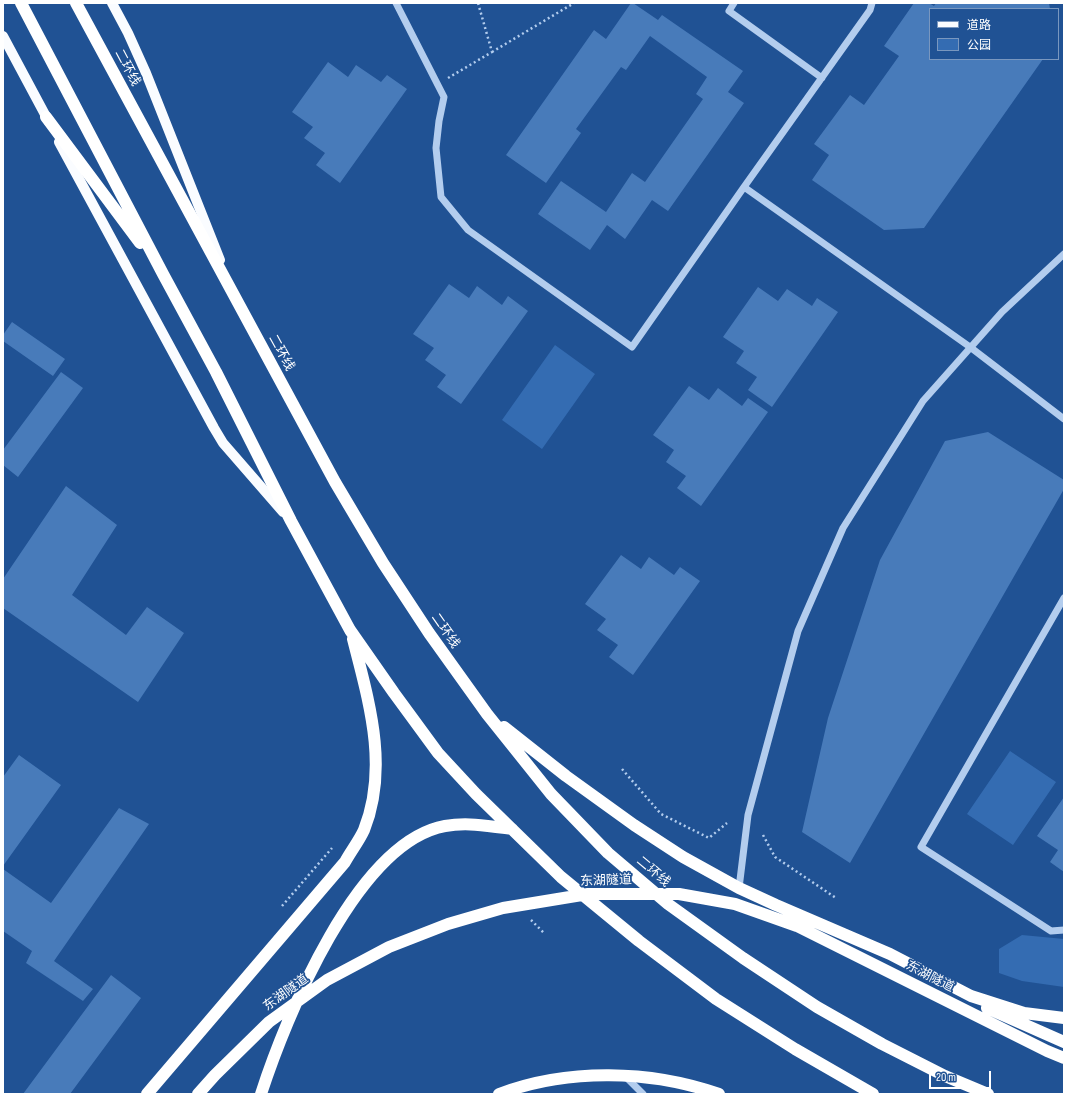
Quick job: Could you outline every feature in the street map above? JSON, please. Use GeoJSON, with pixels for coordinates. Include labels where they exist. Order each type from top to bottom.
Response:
{"type":"FeatureCollection","features":[{"type":"Feature","properties":{"kind":"highway"},"geometry":{"type":"LineString","coordinates":[[21,3],[216,372],[291,521],[350,630],[438,753],[476,794],[562,877],[639,941],[716,999],[795,1049],[873,1094]]}},
{"type":"Feature","properties":{"kind":"highway","name":"二环线"},"geometry":{"type":"LineString","coordinates":[[76,3],[335,482],[383,563],[429,633],[487,714],[551,794],[608,853],[668,904],[742,958],[817,1007],[882,1044],[944,1076],[988,1094]]}},
{"type":"Feature","properties":{"kind":"highway"},"geometry":{"type":"LineString","coordinates":[[46,117],[163,274]]}},
{"type":"Feature","properties":{"kind":"highway"},"geometry":{"type":"LineString","coordinates":[[147,1094],[345,862],[363,831],[372,802],[376,776],[376,748],[370,710],[350,630]]}},
{"type":"Feature","properties":{"kind":"highway"},"geometry":{"type":"LineString","coordinates":[[487,714],[566,776],[634,825],[683,857],[739,888],[776,906],[890,954],[971,996],[1024,1013],[1064,1018]]}},
{"type":"Feature","properties":{"kind":"highway"},"geometry":{"type":"LineString","coordinates":[[261,1094],[272,1061],[291,1014],[326,944],[358,894],[381,865],[403,846],[421,834],[445,826],[476,825],[512,829]]}},
{"type":"Feature","properties":{"kind":"highway","name":"东湖隧道"},"geometry":{"type":"LineString","coordinates":[[198,1094],[215,1075],[269,1022],[327,980],[389,947],[448,924],[496,910],[588,894],[679,894],[735,904],[797,926],[1064,1058]]}},
{"type":"Feature","properties":{"kind":"highway"},"geometry":{"type":"LineString","coordinates":[[797,926],[1064,1042]]}},
{"type":"Feature","properties":{"kind":"highway"},"geometry":{"type":"LineString","coordinates":[[499,1094],[534,1084],[565,1078],[596,1076],[651,1078],[674,1082],[714,1093]]}},
{"type":"Feature","properties":{"kind":"main road"},"geometry":{"type":"LineString","coordinates":[[112,3],[128,33],[146,73],[235,297]]}},
{"type":"Feature","properties":{"kind":"main road"},"geometry":{"type":"LineString","coordinates":[[3,36],[214,428],[224,443],[291,521]]}},
{"type":"Feature","properties":{"kind":"street"},"geometry":{"type":"LineString","coordinates":[[396,3],[444,97],[439,121],[436,148],[441,197],[468,230],[632,347],[870,10],[872,3]]}},
{"type":"Feature","properties":{"kind":"street"},"geometry":{"type":"LineString","coordinates":[[734,3],[728,10],[822,78]]}},
{"type":"Feature","properties":{"kind":"street"},"geometry":{"type":"LineString","coordinates":[[744,187],[970,347],[1064,419]]}},
{"type":"Feature","properties":{"kind":"street"},"geometry":{"type":"LineString","coordinates":[[739,888],[748,815],[798,632],[843,528],[923,401],[1002,312],[1064,254]]}},
{"type":"Feature","properties":{"kind":"street"},"geometry":{"type":"LineString","coordinates":[[1064,598],[921,847],[1051,931],[1064,930]]}},
{"type":"Feature","properties":{"kind":"street"},"geometry":{"type":"LineString","coordinates":[[625,1076],[643,1094]]}},
{"type":"Feature","properties":{"kind":"path"},"geometry":{"type":"LineString","coordinates":[[478,3],[492,52]]}},
{"type":"Feature","properties":{"kind":"path"},"geometry":{"type":"LineString","coordinates":[[438,84],[574,3]]}},
{"type":"Feature","properties":{"kind":"path"},"geometry":{"type":"LineString","coordinates":[[622,769],[661,814],[709,838],[727,823]]}},
{"type":"Feature","properties":{"kind":"path"},"geometry":{"type":"LineString","coordinates":[[764,835],[775,857],[836,898]]}},
{"type":"Feature","properties":{"kind":"path"},"geometry":{"type":"LineString","coordinates":[[282,906],[334,846]]}},
{"type":"Feature","properties":{"kind":"green space"},"geometry":{"type":"Polygon","coordinates":[[[555,345],[595,374],[542,449],[502,420],[555,345]]]}},
{"type":"Feature","properties":{"kind":"green space"},"geometry":{"type":"Polygon","coordinates":[[[1010,751],[1056,782],[1013,845],[967,814],[1010,751]]]}},
{"type":"Feature","properties":{"kind":"green space"},"geometry":{"type":"Polygon","coordinates":[[[1022,935],[1064,939],[1064,987],[1022,981],[999,973],[999,949],[1022,935]]]}},
{"type":"Feature","properties":{"kind":"building"},"geometry":{"type":"Polygon","coordinates":[[[631,3],[658,20],[662,15],[743,71],[728,92],[744,103],[668,211],[652,200],[625,239],[607,225],[590,250],[538,214],[561,181],[606,212],[632,173],[645,182],[703,99],[696,94],[707,77],[650,36],[626,70],[621,67],[576,129],[581,133],[546,183],[506,155],[594,30],[606,39],[631,3]]]}},
{"type":"Feature","properties":{"kind":"building"},"geometry":{"type":"Polygon","coordinates":[[[914,3],[929,3],[934,6],[936,3],[1049,3],[1050,8],[929,8],[929,60],[1042,60],[924,228],[884,230],[812,180],[829,155],[814,144],[850,95],[864,105],[899,56],[884,46],[914,3]]]}},
{"type":"Feature","properties":{"kind":"building"},"geometry":{"type":"Polygon","coordinates":[[[328,62],[348,77],[356,65],[381,82],[387,75],[407,89],[340,183],[316,165],[325,153],[304,138],[313,127],[292,112],[328,62]]]}},
{"type":"Feature","properties":{"kind":"building"},"geometry":{"type":"Polygon","coordinates":[[[449,284],[469,298],[477,286],[502,305],[508,296],[528,311],[461,404],[437,387],[446,375],[425,360],[434,348],[413,334],[449,284]]]}},
{"type":"Feature","properties":{"kind":"building"},"geometry":{"type":"Polygon","coordinates":[[[758,287],[778,301],[787,289],[812,306],[817,298],[838,312],[772,407],[748,390],[757,377],[736,363],[744,351],[723,337],[758,287]]]}},
{"type":"Feature","properties":{"kind":"building"},"geometry":{"type":"Polygon","coordinates":[[[12,322],[65,359],[53,376],[3,341],[3,335],[12,322]]]}},
{"type":"Feature","properties":{"kind":"building"},"geometry":{"type":"Polygon","coordinates":[[[61,372],[83,388],[18,477],[3,465],[3,450],[61,372]]]}},
{"type":"Feature","properties":{"kind":"building"},"geometry":{"type":"Polygon","coordinates":[[[689,386],[709,400],[718,388],[742,406],[748,398],[768,412],[701,506],[677,488],[686,476],[666,462],[674,450],[653,435],[689,386]]]}},
{"type":"Feature","properties":{"kind":"building"},"geometry":{"type":"Polygon","coordinates":[[[988,432],[1064,480],[1064,489],[850,863],[802,832],[828,718],[880,560],[945,441],[988,432]]]}},
{"type":"Feature","properties":{"kind":"building"},"geometry":{"type":"Polygon","coordinates":[[[66,486],[117,525],[72,595],[126,635],[147,607],[184,633],[138,702],[3,608],[3,579],[66,486]]]}},
{"type":"Feature","properties":{"kind":"building"},"geometry":{"type":"Polygon","coordinates":[[[621,555],[641,569],[649,557],[674,575],[680,567],[700,581],[633,675],[609,657],[618,645],[597,630],[606,619],[585,604],[621,555]]]}},
{"type":"Feature","properties":{"kind":"building"},"geometry":{"type":"Polygon","coordinates":[[[19,755],[61,785],[3,866],[3,777],[19,755]]]}},
{"type":"Feature","properties":{"kind":"building"},"geometry":{"type":"Polygon","coordinates":[[[1064,797],[1064,872],[1050,862],[1058,850],[1037,836],[1064,797]]]}},
{"type":"Feature","properties":{"kind":"building"},"geometry":{"type":"Polygon","coordinates":[[[119,808],[149,824],[54,961],[93,989],[83,1001],[26,963],[32,951],[3,931],[3,869],[51,903],[119,808]]]}},
{"type":"Feature","properties":{"kind":"building"},"geometry":{"type":"Polygon","coordinates":[[[111,975],[141,998],[70,1094],[23,1094],[111,975]]]}}]}
